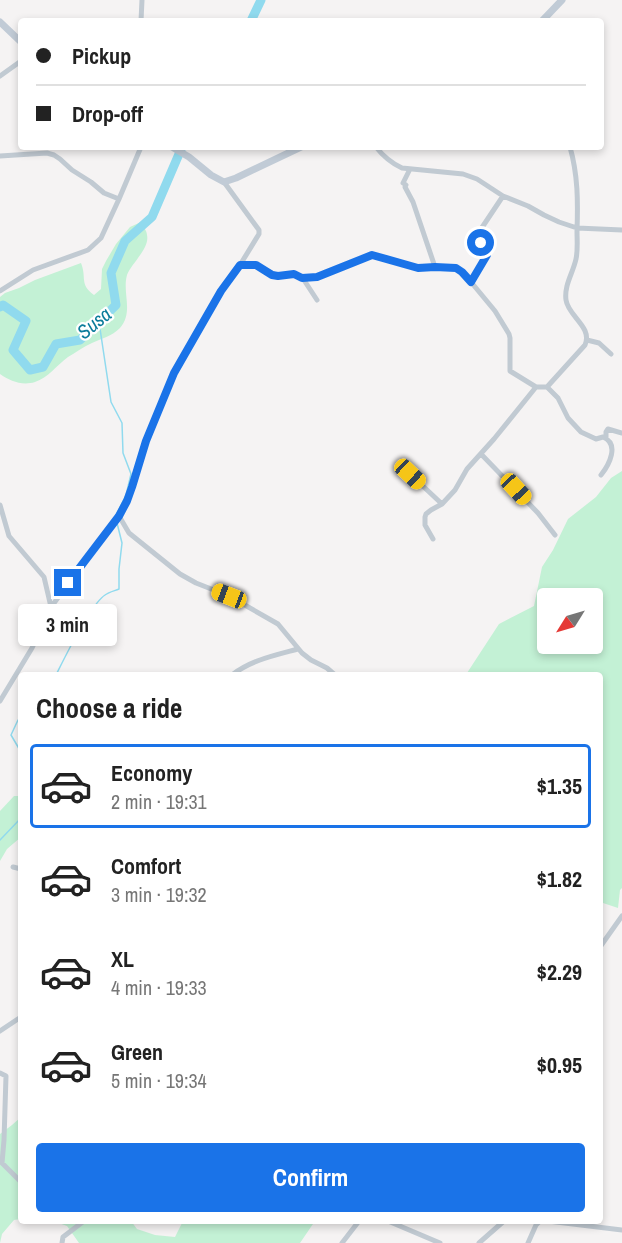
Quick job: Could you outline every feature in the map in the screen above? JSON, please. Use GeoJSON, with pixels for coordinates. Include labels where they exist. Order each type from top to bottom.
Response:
{"type":"FeatureCollection","features":[{"type":"Feature","properties":{"kind":"main road"},"geometry":{"type":"LineString","coordinates":[[545,18],[562,0]]}},
{"type":"Feature","properties":{"kind":"main road"},"geometry":{"type":"LineString","coordinates":[[0,22],[18,39]]}},
{"type":"Feature","properties":{"kind":"main road"},"geometry":{"type":"LineString","coordinates":[[176,150],[224,182],[295,150]]}},
{"type":"Feature","properties":{"kind":"street"},"geometry":{"type":"LineString","coordinates":[[141,18],[142,0]]}},
{"type":"Feature","properties":{"kind":"street"},"geometry":{"type":"LineString","coordinates":[[0,76],[18,63]]}},
{"type":"Feature","properties":{"kind":"street"},"geometry":{"type":"LineString","coordinates":[[0,291],[33,270],[88,250],[101,238],[140,150]]}},
{"type":"Feature","properties":{"kind":"street"},"geometry":{"type":"LineString","coordinates":[[379,150],[393,164],[402,168],[463,174],[477,179],[503,196],[558,222],[578,228],[622,230]]}},
{"type":"Feature","properties":{"kind":"street"},"geometry":{"type":"LineString","coordinates":[[547,387],[587,340],[586,333],[567,306],[566,300],[568,280],[576,260],[578,228],[578,192],[571,150]]}},
{"type":"Feature","properties":{"kind":"street"},"geometry":{"type":"LineString","coordinates":[[0,156],[47,153],[54,155],[104,193],[119,200]]}},
{"type":"Feature","properties":{"kind":"street"},"geometry":{"type":"LineString","coordinates":[[410,169],[404,183],[405,187],[413,202],[435,267]]}},
{"type":"Feature","properties":{"kind":"street"},"geometry":{"type":"LineString","coordinates":[[0,701],[32,648],[51,607],[117,518],[129,494],[146,441],[174,373],[221,291],[260,231],[224,182]]}},
{"type":"Feature","properties":{"kind":"street"},"geometry":{"type":"LineString","coordinates":[[471,282],[487,254],[478,235],[479,232],[503,196]]}},
{"type":"Feature","properties":{"kind":"street"},"geometry":{"type":"LineString","coordinates":[[302,278],[317,277],[372,255],[418,268],[435,267],[459,270],[497,314],[509,334],[510,371],[536,387],[547,387],[559,399],[568,418],[580,432],[596,439],[606,438]]}},
{"type":"Feature","properties":{"kind":"street"},"geometry":{"type":"LineString","coordinates":[[240,265],[256,265],[272,275],[294,274],[302,278],[317,300]]}},
{"type":"Feature","properties":{"kind":"street"},"geometry":{"type":"LineString","coordinates":[[587,340],[598,343],[611,354]]}},
{"type":"Feature","properties":{"kind":"street"},"geometry":{"type":"LineString","coordinates":[[433,539],[426,528],[425,517],[431,510],[442,504],[459,484],[467,469],[536,387]]}},
{"type":"Feature","properties":{"kind":"street"},"geometry":{"type":"LineString","coordinates":[[601,475],[612,454],[612,447],[606,438],[606,432],[608,429],[622,433]]}},
{"type":"Feature","properties":{"kind":"street"},"geometry":{"type":"LineString","coordinates":[[481,454],[538,513],[555,535]]}},
{"type":"Feature","properties":{"kind":"street"},"geometry":{"type":"LineString","coordinates":[[410,474],[442,504]]}},
{"type":"Feature","properties":{"kind":"street"},"geometry":{"type":"LineString","coordinates":[[0,505],[9,536],[44,577],[51,607]]}},
{"type":"Feature","properties":{"kind":"street"},"geometry":{"type":"LineString","coordinates":[[117,518],[129,532],[180,574],[229,596],[278,624],[298,649],[332,672]]}},
{"type":"Feature","properties":{"kind":"street"},"geometry":{"type":"LineString","coordinates":[[237,672],[251,663],[298,649]]}},
{"type":"Feature","properties":{"kind":"street"},"geometry":{"type":"LineString","coordinates":[[13,867],[18,868]]}},
{"type":"Feature","properties":{"kind":"street"},"geometry":{"type":"LineString","coordinates":[[603,943],[622,916]]}},
{"type":"Feature","properties":{"kind":"street"},"geometry":{"type":"LineString","coordinates":[[0,1031],[18,1019]]}},
{"type":"Feature","properties":{"kind":"street"},"geometry":{"type":"LineString","coordinates":[[0,1073],[6,1076],[2,1163],[18,1179]]}},
{"type":"Feature","properties":{"kind":"street"},"geometry":{"type":"LineString","coordinates":[[62,1243],[63,1238],[80,1224]]}},
{"type":"Feature","properties":{"kind":"street"},"geometry":{"type":"LineString","coordinates":[[342,1243],[357,1224]]}},
{"type":"Feature","properties":{"kind":"street"},"geometry":{"type":"LineString","coordinates":[[394,1224],[440,1243]]}},
{"type":"Feature","properties":{"kind":"street"},"geometry":{"type":"LineString","coordinates":[[479,1243],[501,1224]]}},
{"type":"Feature","properties":{"kind":"street"},"geometry":{"type":"LineString","coordinates":[[528,1243],[537,1224]]}},
{"type":"Feature","properties":{"kind":"street"},"geometry":{"type":"LineString","coordinates":[[573,1224],[622,1230]]}},
{"type":"Feature","properties":{"kind":"green space"},"geometry":{"type":"Polygon","coordinates":[[[141,222],[147,240],[127,275],[127,309],[120,328],[68,357],[35,382],[16,382],[0,374],[0,297],[35,280],[81,263],[86,287],[94,295],[101,289],[102,269],[116,244],[130,227],[141,222]]]}},
{"type":"Feature","properties":{"kind":"green space"},"geometry":{"type":"Polygon","coordinates":[[[622,471],[622,888],[618,908],[603,903],[603,672],[468,672],[499,624],[534,606],[537,591],[537,654],[603,654],[603,588],[538,588],[542,567],[568,519],[596,497],[611,478],[622,471]]]}},
{"type":"Feature","properties":{"kind":"green space"},"geometry":{"type":"Polygon","coordinates":[[[14,796],[18,796],[18,840],[7,849],[0,861],[0,811],[14,796]]]}},
{"type":"Feature","properties":{"kind":"green space"},"geometry":{"type":"Polygon","coordinates":[[[18,1120],[18,1219],[14,1220],[2,1234],[0,1243],[0,1134],[18,1120]]]}},
{"type":"Feature","properties":{"kind":"green space"},"geometry":{"type":"Polygon","coordinates":[[[61,1224],[133,1224],[137,1229],[155,1235],[175,1237],[182,1224],[313,1224],[300,1243],[79,1243],[67,1226],[61,1224]]]}},
{"type":"Feature","properties":{"kind":"waterway","name":"Susa"},"geometry":{"type":"LineString","coordinates":[[252,18],[261,0]]}},
{"type":"Feature","properties":{"kind":"waterway","name":"Susa"},"geometry":{"type":"LineString","coordinates":[[0,307],[3,305],[26,321],[13,350],[30,370],[43,367],[56,344],[80,340],[116,305],[111,273],[125,241],[152,217],[181,150]]}},
{"type":"Feature","properties":{"kind":"waterway"},"geometry":{"type":"LineString","coordinates":[[99,322],[111,402],[122,423],[123,453],[131,474],[126,495],[116,518]]}},
{"type":"Feature","properties":{"kind":"waterway"},"geometry":{"type":"LineString","coordinates":[[58,672],[92,609],[105,595],[119,589],[122,543],[117,523]]}},
{"type":"Feature","properties":{"kind":"waterway"},"geometry":{"type":"LineString","coordinates":[[18,720],[11,735],[18,747]]}},
{"type":"Feature","properties":{"kind":"waterway"},"geometry":{"type":"LineString","coordinates":[[0,840],[18,821]]}},
{"type":"Feature","properties":{"kind":"route"},"geometry":{"type":"LineString","coordinates":[[68,583],[119,516],[127,501],[146,441],[174,373],[207,313],[240,265],[256,265],[278,276],[294,274],[302,278],[317,277],[372,255],[418,268],[456,268],[471,282],[487,255],[481,243]]}}]}
